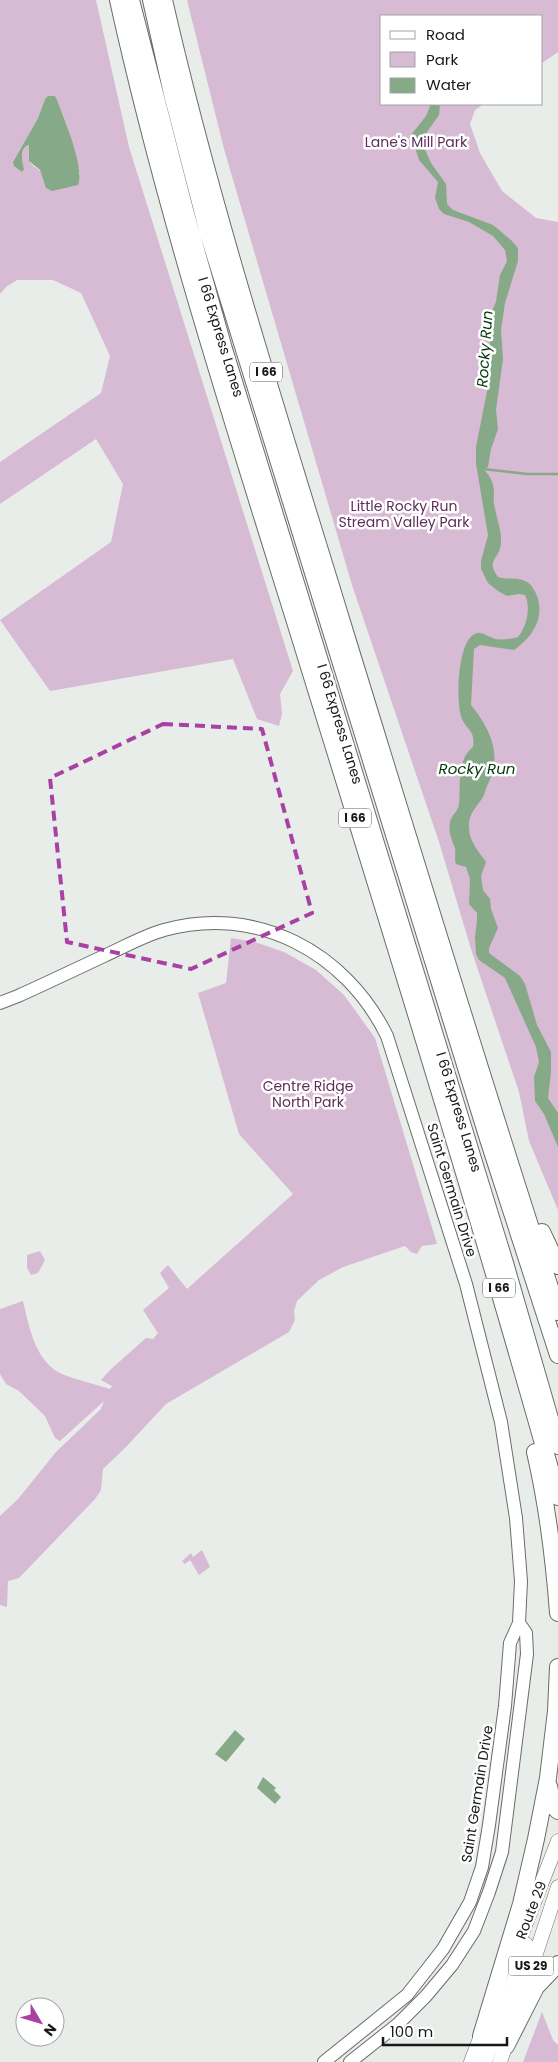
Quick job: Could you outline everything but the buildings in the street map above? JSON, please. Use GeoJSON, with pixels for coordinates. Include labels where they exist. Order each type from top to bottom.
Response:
{"type":"FeatureCollection","features":[{"type":"Feature","properties":{"kind":"highway","name":"I 66"},"geometry":{"type":"LineString","coordinates":[[118,0],[146,119],[184,264],[386,915],[531,1398],[558,1497]]}},
{"type":"Feature","properties":{"kind":"highway","name":"I 66 Express Lanes"},"geometry":{"type":"LineString","coordinates":[[131,0],[182,201],[224,349],[500,1244],[558,1446]]}},
{"type":"Feature","properties":{"kind":"highway","name":"I 66 Express Lanes"},"geometry":{"type":"LineString","coordinates":[[151,0],[172,94],[208,233],[491,1149],[558,1355]]}},
{"type":"Feature","properties":{"kind":"highway","name":"I 66"},"geometry":{"type":"LineString","coordinates":[[164,0],[181,73],[228,247],[439,936],[558,1312]]}},
{"type":"Feature","properties":{"kind":"highway"},"geometry":{"type":"LineString","coordinates":[[498,1123],[558,1266]]}},
{"type":"Feature","properties":{"kind":"highway"},"geometry":{"type":"LineString","coordinates":[[531,1398],[529,1428],[541,1479],[556,1580],[558,1613]]}},
{"type":"Feature","properties":{"kind":"highway"},"geometry":{"type":"LineString","coordinates":[[481,2036],[521,1904],[548,1778],[556,1711],[558,1667]]}},
{"type":"Feature","properties":{"kind":"highway"},"geometry":{"type":"LineString","coordinates":[[548,1778],[553,1806],[558,1811]]}},
{"type":"Feature","properties":{"kind":"highway"},"geometry":{"type":"LineString","coordinates":[[506,2046],[536,1986],[558,1964]]}},
{"type":"Feature","properties":{"kind":"main road","name":"Route 29"},"geometry":{"type":"LineString","coordinates":[[471,2062],[558,1841]]}},
{"type":"Feature","properties":{"kind":"main road","name":"Route 29"},"geometry":{"type":"LineString","coordinates":[[500,2062],[558,1887]]}},
{"type":"Feature","properties":{"kind":"main road"},"geometry":{"type":"LineString","coordinates":[[485,2062],[522,1960],[540,1888]]}},
{"type":"Feature","properties":{"kind":"street","name":"Saint Germain Drive"},"geometry":{"type":"LineString","coordinates":[[0,1003],[145,937],[185,926],[216,923],[250,927],[282,936],[307,948],[343,974],[365,998],[381,1022],[395,1055],[466,1284],[482,1338],[501,1422],[516,1518],[521,1581],[519,1623],[513,1632],[510,1642],[505,1706],[482,1867],[470,1902],[443,1949],[407,1995],[324,2062]]}},
{"type":"Feature","properties":{"kind":"street","name":"Saint Germain Drive"},"geometry":{"type":"LineString","coordinates":[[350,2062],[398,2024],[426,1996],[452,1965],[474,1931],[502,1852],[527,1654],[526,1633],[519,1623]]}},
{"type":"Feature","properties":{"kind":"highlighted area"},"geometry":{"type":"Polygon","coordinates":[[[163,724],[262,729],[312,913],[191,969],[67,942],[50,778],[163,724]]]}},
{"type":"Feature","properties":{"kind":"green space"},"geometry":{"type":"Polygon","coordinates":[[[0,0],[96,0],[129,147],[293,671],[280,694],[282,714],[279,726],[257,719],[233,659],[50,691],[0,620],[111,542],[123,484],[96,439],[0,504],[0,462],[101,393],[110,356],[81,293],[53,280],[17,280],[6,287],[0,294],[0,0]],[[55,96],[45,99],[38,118],[13,162],[24,169],[22,152],[29,145],[30,162],[42,174],[80,175],[67,126],[55,96]]]}},
{"type":"Feature","properties":{"kind":"green space"},"geometry":{"type":"Polygon","coordinates":[[[187,0],[558,0],[558,52],[543,62],[543,15],[380,15],[380,105],[482,105],[475,110],[470,124],[480,153],[502,191],[536,218],[558,222],[558,1210],[529,1141],[519,1092],[471,949],[439,842],[352,585],[224,149],[187,0]]]}},
{"type":"Feature","properties":{"kind":"green space","name":"Centre Ridge North Park"},"geometry":{"type":"Polygon","coordinates":[[[231,938],[255,942],[284,952],[316,970],[344,995],[375,1038],[437,1244],[422,1246],[417,1254],[411,1252],[405,1246],[343,1267],[319,1280],[297,1301],[294,1311],[295,1320],[289,1332],[166,1404],[103,1469],[101,1490],[95,1499],[19,1578],[8,1581],[7,1607],[0,1605],[0,1516],[18,1499],[56,1452],[101,1409],[104,1401],[60,1441],[55,1438],[45,1416],[19,1391],[6,1384],[0,1374],[0,1309],[23,1301],[31,1332],[45,1361],[62,1374],[110,1389],[112,1386],[101,1380],[146,1338],[153,1339],[158,1333],[143,1310],[169,1288],[160,1273],[168,1265],[187,1289],[293,1194],[239,1134],[198,993],[226,983],[231,938]]]}},
{"type":"Feature","properties":{"kind":"green space"},"geometry":{"type":"Polygon","coordinates":[[[40,1251],[45,1260],[38,1273],[31,1275],[27,1268],[27,1255],[40,1251]]]}},
{"type":"Feature","properties":{"kind":"green space"},"geometry":{"type":"Polygon","coordinates":[[[202,1550],[210,1567],[199,1575],[190,1560],[185,1564],[182,1561],[191,1553],[193,1557],[202,1550]]]}},
{"type":"Feature","properties":{"kind":"green space"},"geometry":{"type":"Polygon","coordinates":[[[542,2012],[553,2040],[558,2045],[558,2062],[523,2062],[542,2012]]]}},
{"type":"Feature","properties":{"kind":"water"},"geometry":{"type":"Polygon","coordinates":[[[48,96],[55,96],[57,100],[73,143],[79,167],[78,185],[52,191],[46,188],[40,170],[29,161],[29,145],[22,152],[24,169],[22,172],[14,166],[13,162],[48,96]]]}},
{"type":"Feature","properties":{"kind":"water","name":"Rocky Run"},"geometry":{"type":"Polygon","coordinates":[[[431,105],[440,105],[439,115],[422,139],[422,143],[431,163],[446,184],[447,204],[453,210],[493,225],[518,248],[518,261],[505,303],[501,330],[503,359],[496,410],[498,429],[491,449],[488,467],[483,469],[493,485],[494,504],[501,534],[500,549],[493,563],[494,571],[498,577],[519,579],[529,583],[537,596],[539,612],[535,627],[514,650],[480,645],[474,649],[471,705],[489,734],[494,754],[494,764],[484,796],[471,815],[469,833],[486,862],[481,876],[483,890],[490,899],[491,909],[498,928],[489,948],[489,953],[520,976],[525,984],[537,1025],[551,1052],[548,1098],[558,1113],[558,1147],[544,1114],[535,1101],[534,1077],[539,1062],[536,1047],[505,978],[479,960],[476,954],[477,913],[469,904],[470,879],[466,867],[456,864],[455,848],[450,832],[451,820],[459,805],[462,766],[468,752],[473,747],[474,741],[472,733],[463,721],[459,708],[460,670],[465,646],[470,637],[477,633],[495,639],[518,637],[526,622],[528,606],[525,595],[507,596],[498,591],[488,583],[481,569],[481,561],[488,535],[476,464],[476,447],[491,371],[489,317],[496,302],[500,275],[507,261],[505,250],[493,236],[469,222],[444,214],[439,209],[435,198],[438,182],[419,160],[411,135],[426,116],[431,105]]]}},
{"type":"Feature","properties":{"kind":"water"},"geometry":{"type":"Polygon","coordinates":[[[235,1730],[245,1739],[226,1762],[215,1754],[235,1730]]]}},
{"type":"Feature","properties":{"kind":"water"},"geometry":{"type":"Polygon","coordinates":[[[263,1777],[276,1788],[274,1790],[281,1797],[275,1804],[257,1788],[263,1777]]]}},
{"type":"Feature","properties":{"kind":"waterway"},"geometry":{"type":"LineString","coordinates":[[483,469],[527,474],[558,474]]}},
{"type":"Feature","properties":{"kind":"park label","name":"Lane's Mill Park"},"geometry":{"type":"Point","coordinates":[416,142]}},
{"type":"Feature","properties":{"kind":"park label","name":"Little Rocky Run Stream Valley Park"},"geometry":{"type":"Point","coordinates":[404,514]}}]}
